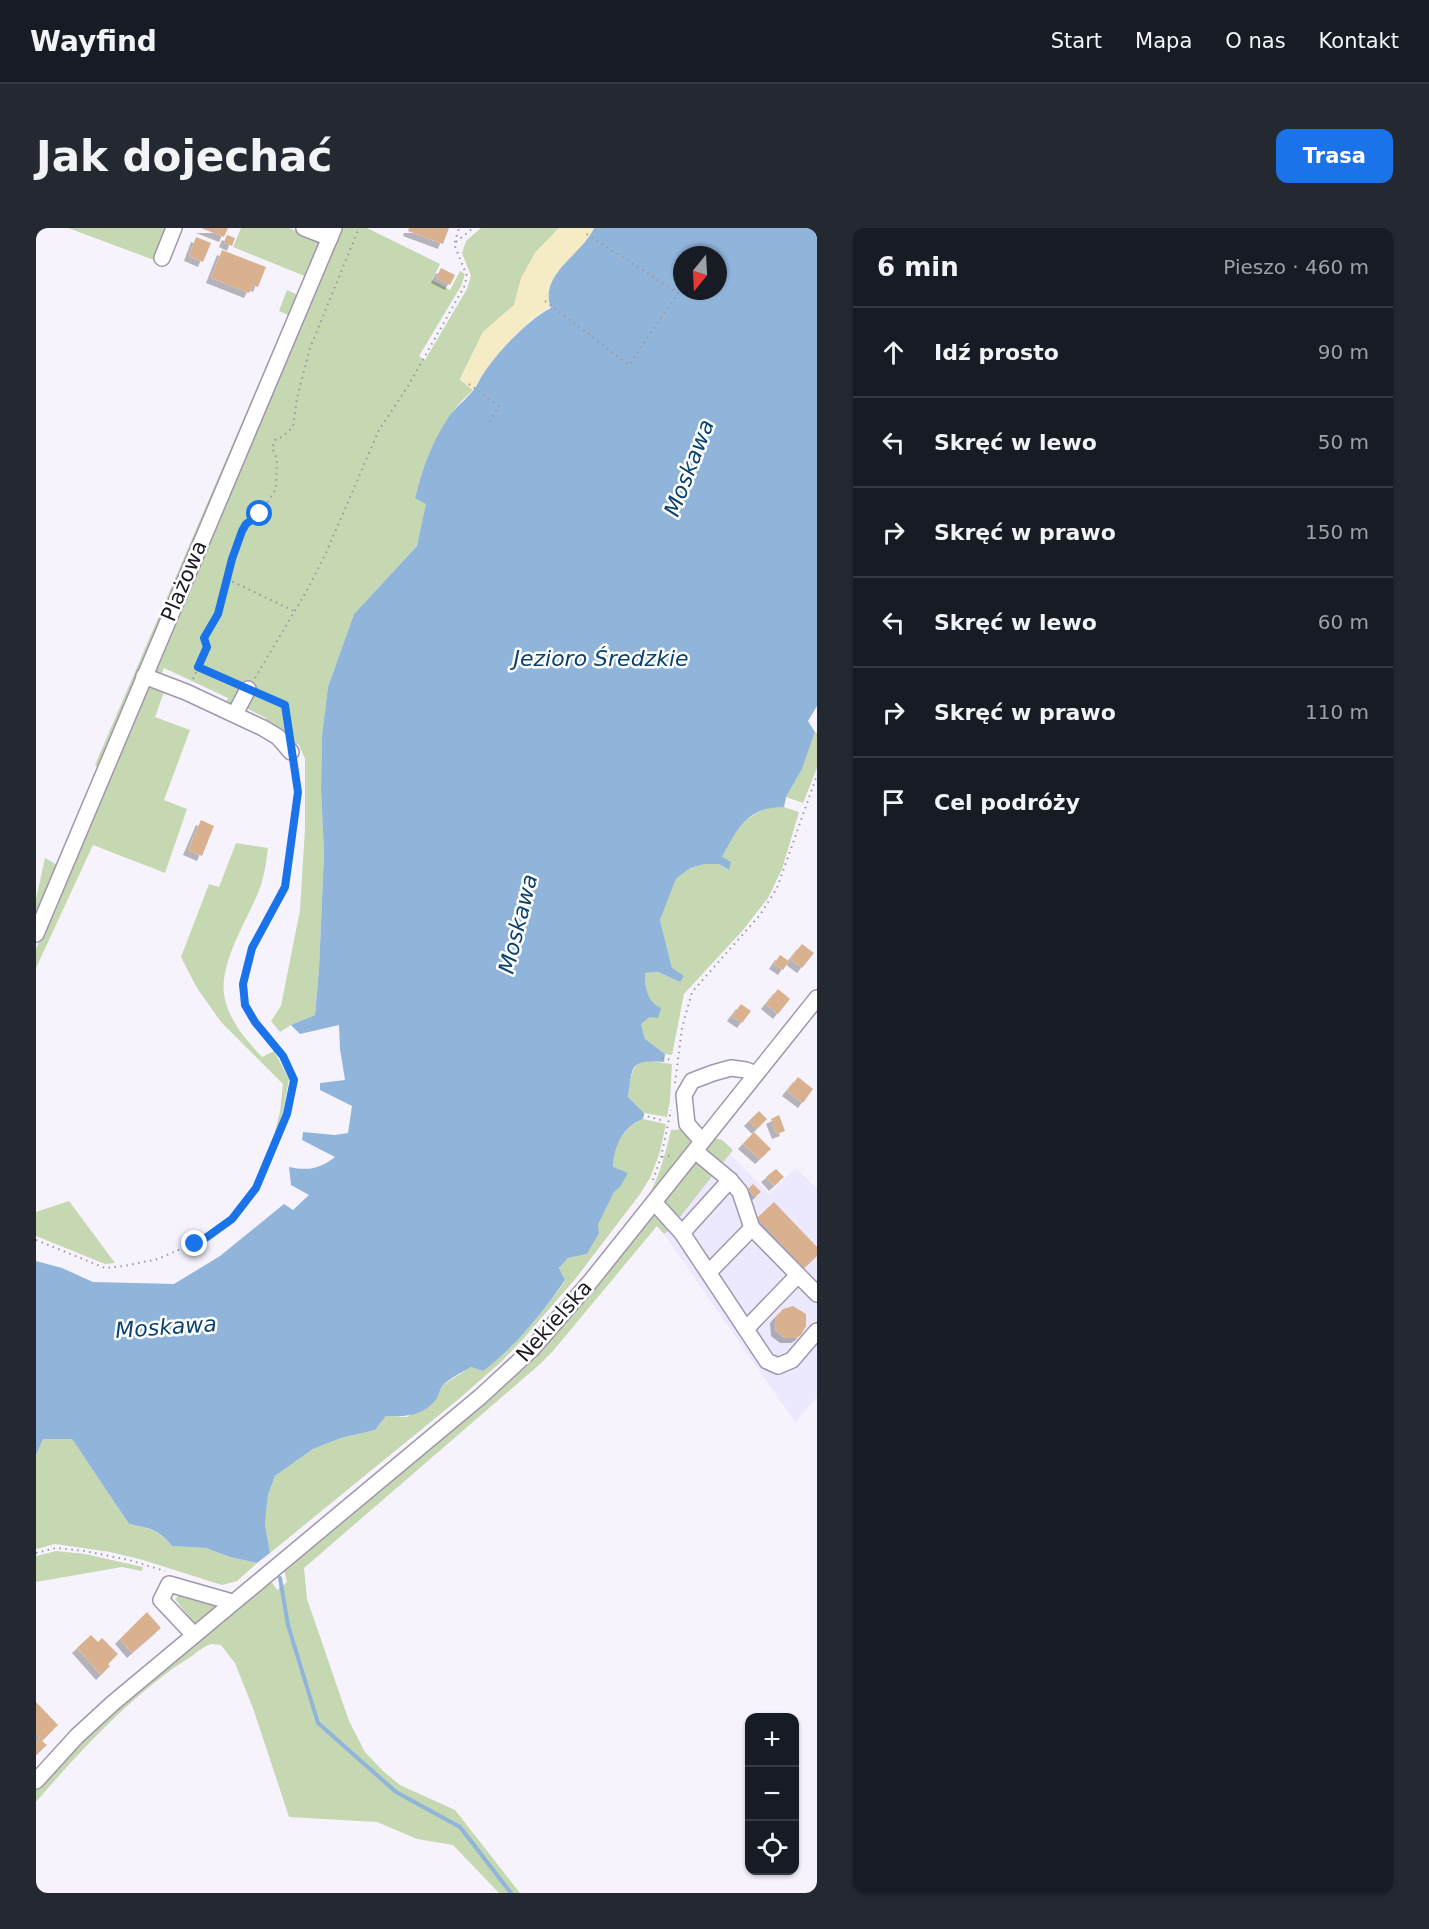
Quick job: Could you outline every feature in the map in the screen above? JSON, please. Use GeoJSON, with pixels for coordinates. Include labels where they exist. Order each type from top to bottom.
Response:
{"type":"FeatureCollection","features":[{"type":"Feature","properties":{"kind":"street"},"geometry":{"type":"LineString","coordinates":[[162,258],[174,228]]}},
{"type":"Feature","properties":{"kind":"street"},"geometry":{"type":"LineString","coordinates":[[304,228],[332,233]]}},
{"type":"Feature","properties":{"kind":"street","name":"Plażowa"},"geometry":{"type":"LineString","coordinates":[[36,934],[332,233]]}},
{"type":"Feature","properties":{"kind":"street"},"geometry":{"type":"LineString","coordinates":[[144,676],[234,714],[278,737],[291,752]]}},
{"type":"Feature","properties":{"kind":"street"},"geometry":{"type":"LineString","coordinates":[[234,714],[248,689]]}},
{"type":"Feature","properties":{"kind":"street","name":"Nekielska"},"geometry":{"type":"LineString","coordinates":[[36,1781],[77,1736],[236,1599],[471,1405],[531,1350],[590,1282],[817,998]]}},
{"type":"Feature","properties":{"kind":"street"},"geometry":{"type":"LineString","coordinates":[[756,1074],[731,1068],[692,1081],[684,1095],[687,1124],[698,1146],[740,1192],[752,1228],[817,1294]]}},
{"type":"Feature","properties":{"kind":"street"},"geometry":{"type":"LineString","coordinates":[[682,1233],[730,1180]]}},
{"type":"Feature","properties":{"kind":"street"},"geometry":{"type":"LineString","coordinates":[[654,1202],[682,1233],[767,1361],[778,1366],[792,1360],[817,1331]]}},
{"type":"Feature","properties":{"kind":"street"},"geometry":{"type":"LineString","coordinates":[[709,1272],[752,1228]]}},
{"type":"Feature","properties":{"kind":"street"},"geometry":{"type":"LineString","coordinates":[[746,1329],[798,1275]]}},
{"type":"Feature","properties":{"kind":"street"},"geometry":{"type":"LineString","coordinates":[[194,1635],[161,1599],[169,1584],[236,1599]]}},
{"type":"Feature","properties":{"kind":"path"},"geometry":{"type":"LineString","coordinates":[[186,692],[207,647],[204,638],[218,614],[232,559],[242,531],[246,524],[260,514],[276,489],[277,459],[272,448],[275,440],[293,427],[297,398],[310,348],[359,228]]}},
{"type":"Feature","properties":{"kind":"path"},"geometry":{"type":"LineString","coordinates":[[248,689],[326,553],[379,430],[408,386],[465,285],[466,276],[454,244],[459,228]]}},
{"type":"Feature","properties":{"kind":"path"},"geometry":{"type":"LineString","coordinates":[[454,244],[473,228]]}},
{"type":"Feature","properties":{"kind":"path"},"geometry":{"type":"LineString","coordinates":[[545,301],[629,365],[678,294],[585,233]]}},
{"type":"Feature","properties":{"kind":"path"},"geometry":{"type":"LineString","coordinates":[[469,384],[499,406],[488,424]]}},
{"type":"Feature","properties":{"kind":"path"},"geometry":{"type":"LineString","coordinates":[[227,579],[294,611]]}},
{"type":"Feature","properties":{"kind":"path"},"geometry":{"type":"LineString","coordinates":[[198,667],[285,705],[288,730]]}},
{"type":"Feature","properties":{"kind":"path"},"geometry":{"type":"LineString","coordinates":[[36,1240],[105,1268],[158,1258],[207,1237],[232,1219],[256,1188],[287,1114],[294,1080],[283,1056],[255,1022],[245,1005],[243,984],[252,948],[285,887],[298,792],[291,752]]}},
{"type":"Feature","properties":{"kind":"path"},"geometry":{"type":"LineString","coordinates":[[674,1091],[678,1049],[692,992],[760,915],[771,899],[817,775]]}},
{"type":"Feature","properties":{"kind":"path"},"geometry":{"type":"LineString","coordinates":[[662,1058],[672,1060]]}},
{"type":"Feature","properties":{"kind":"path"},"geometry":{"type":"LineString","coordinates":[[648,1187],[661,1157],[673,1101]]}},
{"type":"Feature","properties":{"kind":"path"},"geometry":{"type":"LineString","coordinates":[[642,1115],[665,1121]]}},
{"type":"Feature","properties":{"kind":"path"},"geometry":{"type":"LineString","coordinates":[[36,1553],[56,1548],[85,1551],[129,1560],[172,1573]]}},
{"type":"Feature","properties":{"kind":"shaded area"},"geometry":{"type":"Polygon","coordinates":[[[730,1154],[769,1194],[796,1168],[817,1189],[817,1397],[795,1422],[664,1234],[730,1154]]]}},
{"type":"Feature","properties":{"kind":"green space"},"geometry":{"type":"Polygon","coordinates":[[[68,228],[168,228],[154,260],[68,228]]]}},
{"type":"Feature","properties":{"kind":"green space"},"geometry":{"type":"Polygon","coordinates":[[[241,228],[289,228],[323,240],[307,277],[233,247],[241,228]]]}},
{"type":"Feature","properties":{"kind":"green space"},"geometry":{"type":"Polygon","coordinates":[[[339,228],[367,228],[440,264],[432,280],[450,290],[460,271],[465,274],[461,286],[419,356],[425,360],[467,289],[471,276],[462,253],[466,241],[481,228],[559,228],[535,253],[521,280],[514,305],[483,332],[460,379],[473,390],[462,400],[444,425],[429,454],[419,483],[415,498],[427,504],[417,546],[354,614],[328,687],[322,735],[321,790],[324,853],[315,1015],[280,1032],[271,1021],[281,1006],[300,910],[305,828],[305,759],[299,745],[264,725],[266,718],[244,707],[225,705],[228,698],[164,668],[161,675],[155,666],[339,228]]]}},
{"type":"Feature","properties":{"kind":"green space"},"geometry":{"type":"Polygon","coordinates":[[[287,290],[300,296],[100,769],[95,765],[288,315],[279,311],[287,290]]]}},
{"type":"Feature","properties":{"kind":"green space"},"geometry":{"type":"Polygon","coordinates":[[[146,684],[164,692],[155,717],[190,730],[164,800],[187,809],[165,873],[93,845],[36,968],[36,949],[146,684]]]}},
{"type":"Feature","properties":{"kind":"green space"},"geometry":{"type":"Polygon","coordinates":[[[815,732],[817,733],[817,768],[803,803],[786,797],[802,769],[815,732]]]}},
{"type":"Feature","properties":{"kind":"green space"},"geometry":{"type":"Polygon","coordinates":[[[772,807],[784,807],[799,812],[782,869],[768,898],[743,930],[684,994],[672,1055],[665,1054],[645,1039],[641,1024],[650,1017],[655,1006],[647,990],[645,973],[658,972],[680,982],[672,968],[660,920],[676,879],[690,868],[705,864],[719,864],[728,870],[722,857],[736,833],[747,820],[772,807]]]}},
{"type":"Feature","properties":{"kind":"green space"},"geometry":{"type":"Polygon","coordinates":[[[236,843],[268,848],[260,888],[235,942],[226,969],[224,994],[229,1012],[244,1036],[262,1057],[274,1051],[289,1079],[283,1112],[274,1136],[280,1112],[283,1084],[221,1022],[197,988],[181,957],[209,884],[219,887],[236,843]]]}},
{"type":"Feature","properties":{"kind":"green space"},"geometry":{"type":"Polygon","coordinates":[[[45,858],[57,865],[36,919],[36,899],[45,858]]]}},
{"type":"Feature","properties":{"kind":"green space"},"geometry":{"type":"Polygon","coordinates":[[[642,1060],[672,1064],[667,1117],[644,1113],[628,1097],[633,1072],[642,1060]]]}},
{"type":"Feature","properties":{"kind":"green space"},"geometry":{"type":"Polygon","coordinates":[[[643,1119],[666,1124],[659,1155],[650,1178],[576,1278],[501,1362],[270,1553],[265,1524],[268,1495],[275,1476],[313,1449],[341,1438],[375,1430],[386,1416],[407,1417],[436,1399],[443,1385],[471,1367],[483,1371],[506,1351],[547,1306],[565,1281],[559,1268],[568,1258],[587,1254],[598,1233],[598,1225],[614,1192],[620,1187],[627,1173],[613,1168],[616,1147],[629,1128],[643,1119]]]}},
{"type":"Feature","properties":{"kind":"green space"},"geometry":{"type":"Polygon","coordinates":[[[685,1129],[694,1142],[645,1202],[658,1176],[671,1130],[685,1129]]]}},
{"type":"Feature","properties":{"kind":"green space"},"geometry":{"type":"Polygon","coordinates":[[[715,1138],[722,1140],[733,1150],[720,1166],[704,1150],[715,1138]]]}},
{"type":"Feature","properties":{"kind":"green space"},"geometry":{"type":"Polygon","coordinates":[[[693,1163],[700,1164],[713,1175],[680,1217],[667,1206],[664,1198],[693,1163]]]}},
{"type":"Feature","properties":{"kind":"green space"},"geometry":{"type":"Polygon","coordinates":[[[69,1201],[115,1263],[105,1264],[36,1236],[36,1212],[69,1201]]]}},
{"type":"Feature","properties":{"kind":"green space"},"geometry":{"type":"Polygon","coordinates":[[[655,1214],[672,1228],[664,1234],[657,1226],[553,1351],[304,1568],[307,1599],[349,1721],[365,1752],[400,1785],[455,1810],[520,1893],[499,1893],[453,1845],[417,1839],[377,1822],[289,1817],[254,1711],[235,1663],[221,1645],[212,1644],[204,1647],[150,1686],[109,1723],[36,1802],[36,1789],[107,1716],[271,1581],[277,1590],[287,1582],[284,1569],[520,1370],[544,1346],[649,1217],[655,1214]]]}},
{"type":"Feature","properties":{"kind":"green space"},"geometry":{"type":"Polygon","coordinates":[[[43,1439],[72,1439],[129,1524],[153,1530],[172,1546],[206,1548],[230,1557],[257,1563],[237,1581],[222,1585],[110,1552],[55,1544],[36,1549],[36,1455],[43,1439]]]}},
{"type":"Feature","properties":{"kind":"green space"},"geometry":{"type":"Polygon","coordinates":[[[56,1551],[85,1554],[143,1567],[142,1571],[122,1567],[36,1582],[36,1556],[56,1551]]]}},
{"type":"Feature","properties":{"kind":"green space"},"geometry":{"type":"Polygon","coordinates":[[[182,1592],[222,1604],[196,1626],[175,1599],[182,1592]]]}},
{"type":"Feature","properties":{"kind":"sand"},"geometry":{"type":"Polygon","coordinates":[[[559,228],[594,228],[589,238],[557,273],[550,294],[551,307],[529,322],[518,333],[473,390],[460,380],[483,332],[514,305],[521,278],[535,253],[559,228]]]}},
{"type":"Feature","properties":{"kind":"water","name":"Jezioro Średzkie"},"geometry":{"type":"Polygon","coordinates":[[[594,228],[817,228],[817,706],[808,721],[815,732],[802,769],[786,797],[784,807],[771,808],[752,815],[733,837],[722,857],[731,862],[729,870],[719,864],[705,864],[690,868],[676,879],[660,920],[672,968],[684,976],[680,982],[658,972],[645,973],[646,989],[650,998],[661,1008],[658,1018],[650,1017],[641,1024],[645,1039],[665,1054],[664,1062],[644,1062],[632,1071],[628,1097],[644,1113],[643,1119],[636,1122],[620,1138],[613,1160],[613,1167],[628,1173],[620,1187],[614,1192],[598,1225],[599,1233],[587,1254],[568,1258],[559,1268],[565,1280],[547,1305],[517,1341],[483,1371],[471,1367],[446,1382],[437,1398],[426,1409],[414,1414],[386,1416],[375,1430],[341,1438],[313,1449],[275,1476],[268,1495],[265,1524],[270,1553],[257,1563],[230,1557],[206,1548],[172,1546],[153,1530],[129,1524],[72,1439],[43,1439],[36,1455],[36,1261],[62,1268],[93,1282],[174,1284],[220,1256],[284,1204],[293,1210],[309,1195],[291,1185],[289,1167],[313,1168],[335,1157],[302,1140],[303,1132],[335,1135],[348,1133],[352,1106],[320,1090],[320,1083],[345,1080],[339,1025],[300,1034],[291,1025],[315,1015],[324,853],[321,790],[322,735],[328,687],[354,614],[417,546],[426,504],[415,498],[428,456],[442,427],[476,387],[500,352],[531,321],[551,308],[549,296],[556,274],[594,228]]]}},
{"type":"Feature","properties":{"kind":"building"},"geometry":{"type":"Polygon","coordinates":[[[201,228],[228,228],[224,237],[201,228]]]}},
{"type":"Feature","properties":{"kind":"building"},"geometry":{"type":"Polygon","coordinates":[[[409,228],[449,228],[443,244],[408,231],[409,228]]]}},
{"type":"Feature","properties":{"kind":"building"},"geometry":{"type":"Polygon","coordinates":[[[227,235],[235,238],[232,246],[224,242],[227,235]]]}},
{"type":"Feature","properties":{"kind":"building"},"geometry":{"type":"Polygon","coordinates":[[[196,237],[211,243],[203,262],[189,256],[196,237]]]}},
{"type":"Feature","properties":{"kind":"building"},"geometry":{"type":"Polygon","coordinates":[[[222,250],[266,267],[258,287],[253,285],[249,293],[211,278],[222,250]]]}},
{"type":"Feature","properties":{"kind":"building"},"geometry":{"type":"Polygon","coordinates":[[[441,268],[455,275],[450,285],[436,278],[441,268]]]}},
{"type":"Feature","properties":{"kind":"building"},"geometry":{"type":"Polygon","coordinates":[[[201,820],[214,826],[202,856],[188,850],[201,820]]]}},
{"type":"Feature","properties":{"kind":"building"},"geometry":{"type":"Polygon","coordinates":[[[802,944],[814,953],[802,968],[790,959],[802,944]]]}},
{"type":"Feature","properties":{"kind":"building"},"geometry":{"type":"Polygon","coordinates":[[[780,955],[789,961],[783,970],[774,964],[780,955]]]}},
{"type":"Feature","properties":{"kind":"building"},"geometry":{"type":"Polygon","coordinates":[[[778,989],[790,999],[778,1014],[766,1004],[778,989]]]}},
{"type":"Feature","properties":{"kind":"building"},"geometry":{"type":"Polygon","coordinates":[[[741,1004],[751,1011],[742,1023],[732,1016],[741,1004]]]}},
{"type":"Feature","properties":{"kind":"building"},"geometry":{"type":"Polygon","coordinates":[[[798,1077],[813,1089],[803,1103],[787,1091],[798,1077]]]}},
{"type":"Feature","properties":{"kind":"building"},"geometry":{"type":"Polygon","coordinates":[[[759,1111],[767,1119],[757,1129],[749,1121],[759,1111]]]}},
{"type":"Feature","properties":{"kind":"building"},"geometry":{"type":"Polygon","coordinates":[[[779,1115],[785,1131],[777,1134],[771,1119],[779,1115]]]}},
{"type":"Feature","properties":{"kind":"building"},"geometry":{"type":"Polygon","coordinates":[[[754,1132],[771,1149],[760,1159],[743,1144],[754,1132]]]}},
{"type":"Feature","properties":{"kind":"building"},"geometry":{"type":"Polygon","coordinates":[[[776,1169],[784,1177],[774,1186],[766,1177],[776,1169]]]}},
{"type":"Feature","properties":{"kind":"building"},"geometry":{"type":"Polygon","coordinates":[[[753,1184],[761,1192],[755,1197],[748,1189],[753,1184]]]}},
{"type":"Feature","properties":{"kind":"building"},"geometry":{"type":"Polygon","coordinates":[[[774,1202],[817,1247],[817,1256],[804,1268],[757,1218],[774,1202]]]}},
{"type":"Feature","properties":{"kind":"building"},"geometry":{"type":"Polygon","coordinates":[[[793,1306],[806,1314],[806,1326],[801,1335],[796,1338],[785,1338],[776,1331],[775,1318],[783,1309],[793,1306]]]}},
{"type":"Feature","properties":{"kind":"building"},"geometry":{"type":"Polygon","coordinates":[[[147,1612],[161,1628],[132,1653],[120,1639],[147,1612]]]}},
{"type":"Feature","properties":{"kind":"building"},"geometry":{"type":"Polygon","coordinates":[[[91,1635],[98,1642],[102,1638],[118,1654],[101,1675],[77,1648],[91,1635]]]}},
{"type":"Feature","properties":{"kind":"building"},"geometry":{"type":"Polygon","coordinates":[[[36,1702],[58,1725],[42,1741],[47,1745],[36,1755],[36,1742],[40,1738],[36,1734],[36,1702]]]}},
{"type":"Feature","properties":{"kind":"waterway"},"geometry":{"type":"LineString","coordinates":[[280,1578],[288,1625],[318,1723],[396,1792],[460,1827],[511,1893]]}},
{"type":"Feature","properties":{"kind":"route"},"geometry":{"type":"LineString","coordinates":[[195,1244],[232,1219],[256,1188],[287,1114],[294,1080],[283,1056],[255,1022],[245,1005],[243,996],[247,962],[252,948],[279,902],[285,887],[298,792],[285,705],[198,667],[207,647],[204,638],[218,614],[232,559],[242,531],[246,524],[260,514]]}},
{"type":"Feature","properties":{"kind":"water label","name":"Moskawa"},"geometry":{"type":"Point","coordinates":[689,468]}},
{"type":"Feature","properties":{"kind":"water label","name":"Moskawa"},"geometry":{"type":"Point","coordinates":[518,924]}},
{"type":"Feature","properties":{"kind":"water label","name":"Moskawa"},"geometry":{"type":"Point","coordinates":[166,1327]}}]}
